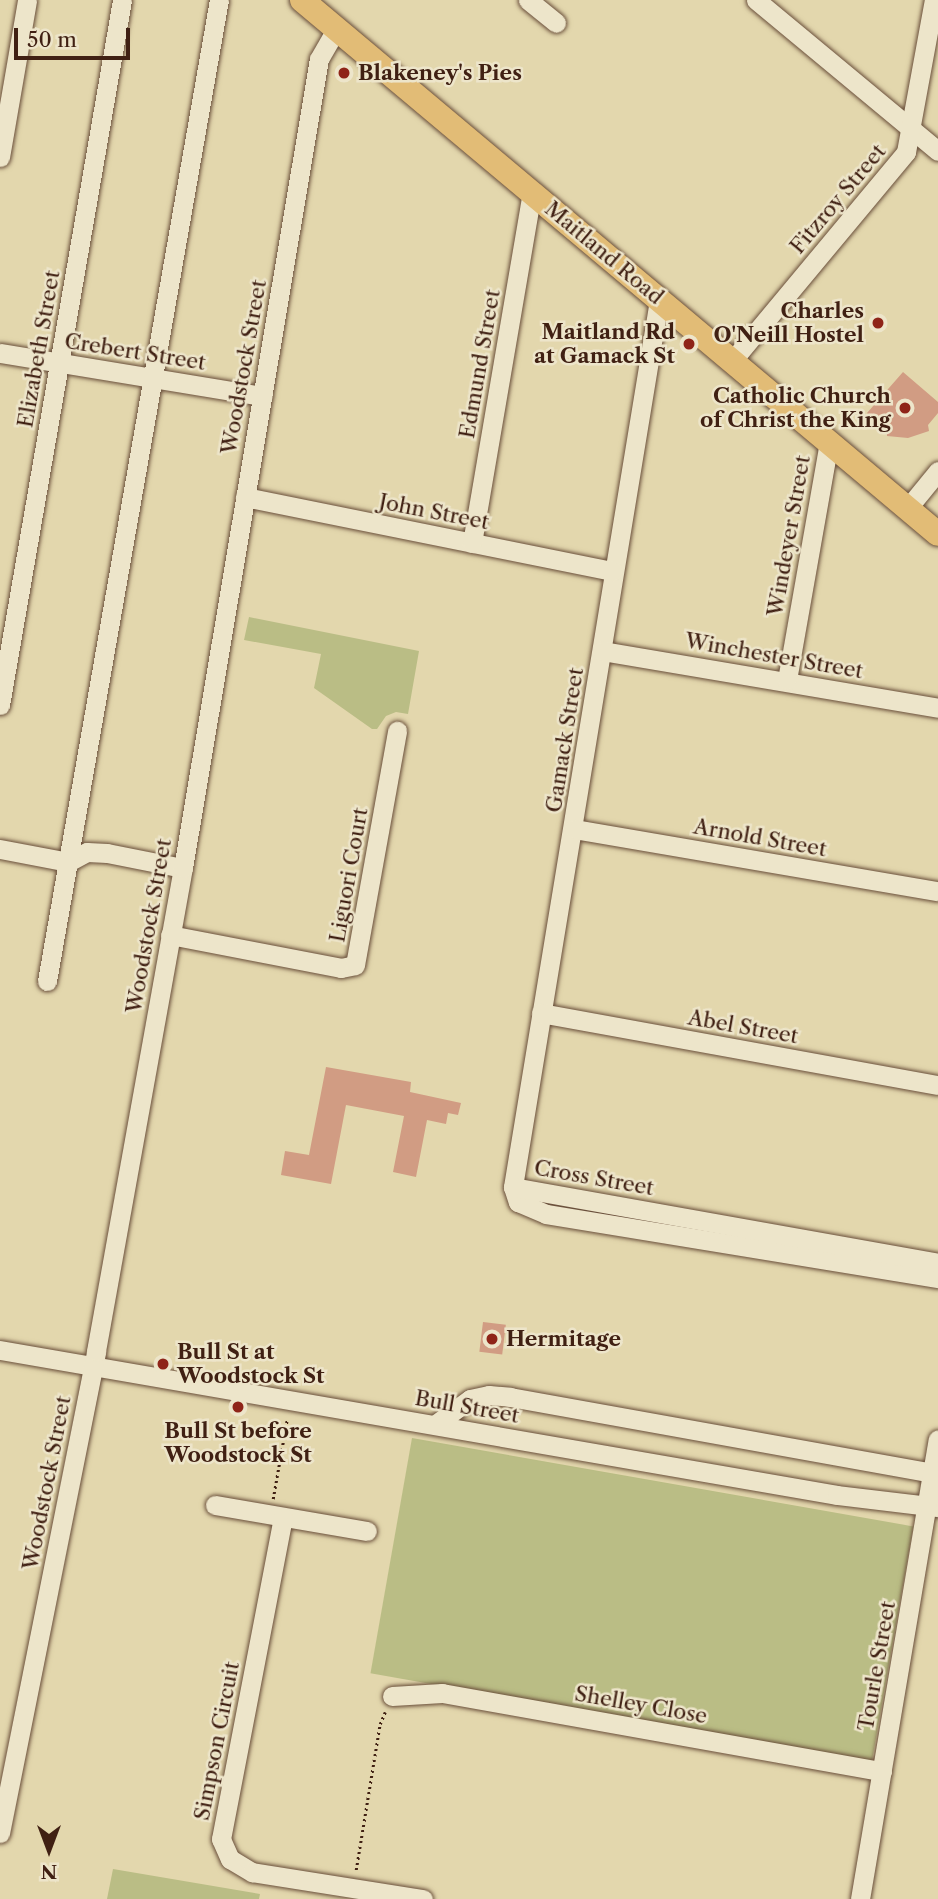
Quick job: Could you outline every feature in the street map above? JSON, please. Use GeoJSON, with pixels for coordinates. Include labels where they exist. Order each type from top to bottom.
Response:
{"type":"FeatureCollection","features":[{"type":"Feature","properties":{"kind":"main road","name":"Maitland Road"},"geometry":{"type":"LineString","coordinates":[[302,0],[938,534]]}},
{"type":"Feature","properties":{"kind":"street"},"geometry":{"type":"LineString","coordinates":[[0,157],[27,0]]}},
{"type":"Feature","properties":{"kind":"street","name":"Elizabeth Street"},"geometry":{"type":"LineString","coordinates":[[0,705],[122,0]]}},
{"type":"Feature","properties":{"kind":"street"},"geometry":{"type":"LineString","coordinates":[[47,981],[219,0]]}},
{"type":"Feature","properties":{"kind":"street"},"geometry":{"type":"LineString","coordinates":[[528,0],[556,23]]}},
{"type":"Feature","properties":{"kind":"street"},"geometry":{"type":"LineString","coordinates":[[757,0],[938,151]]}},
{"type":"Feature","properties":{"kind":"street","name":"Fitzroy Street"},"geometry":{"type":"LineString","coordinates":[[732,361],[906,152],[935,4]]}},
{"type":"Feature","properties":{"kind":"street","name":"Woodstock Street"},"geometry":{"type":"LineString","coordinates":[[0,1833],[94,1365],[183,868],[319,59],[337,28]]}},
{"type":"Feature","properties":{"kind":"street","name":"Edmund Street"},"geometry":{"type":"LineString","coordinates":[[472,543],[532,193]]}},
{"type":"Feature","properties":{"kind":"street","name":"Gamack Street"},"geometry":{"type":"LineString","coordinates":[[513,1187],[659,300]]}},
{"type":"Feature","properties":{"kind":"street","name":"Crebert Street"},"geometry":{"type":"LineString","coordinates":[[0,353],[263,396]]}},
{"type":"Feature","properties":{"kind":"street","name":"Windeyer Street"},"geometry":{"type":"LineString","coordinates":[[787,680],[830,442]]}},
{"type":"Feature","properties":{"kind":"street"},"geometry":{"type":"LineString","coordinates":[[907,509],[938,471]]}},
{"type":"Feature","properties":{"kind":"street","name":"John Street"},"geometry":{"type":"LineString","coordinates":[[245,497],[613,571]]}},
{"type":"Feature","properties":{"kind":"street","name":"Winchester Street"},"geometry":{"type":"LineString","coordinates":[[602,651],[787,680],[938,708]]}},
{"type":"Feature","properties":{"kind":"street","name":"Liguori Court"},"geometry":{"type":"LineString","coordinates":[[170,935],[341,968],[355,965],[397,731]]}},
{"type":"Feature","properties":{"kind":"street","name":"Arnold Street"},"geometry":{"type":"LineString","coordinates":[[574,829],[938,891]]}},
{"type":"Feature","properties":{"kind":"street"},"geometry":{"type":"LineString","coordinates":[[0,849],[68,862],[87,852],[107,853],[183,868]]}},
{"type":"Feature","properties":{"kind":"street","name":"Abel Street"},"geometry":{"type":"LineString","coordinates":[[541,1013],[938,1085]]}},
{"type":"Feature","properties":{"kind":"street","name":"Cross Street"},"geometry":{"type":"LineString","coordinates":[[938,1263],[513,1187],[518,1202],[547,1214],[938,1278]]}},
{"type":"Feature","properties":{"kind":"street","name":"Bull Street"},"geometry":{"type":"LineString","coordinates":[[0,1350],[837,1495],[932,1506]]}},
{"type":"Feature","properties":{"kind":"street"},"geometry":{"type":"LineString","coordinates":[[436,1424],[470,1399],[489,1395],[510,1396],[932,1473]]}},
{"type":"Feature","properties":{"kind":"street","name":"Tourle Street"},"geometry":{"type":"LineString","coordinates":[[860,1899],[932,1506],[932,1473],[938,1440]]}},
{"type":"Feature","properties":{"kind":"street"},"geometry":{"type":"LineString","coordinates":[[215,1505],[367,1531]]}},
{"type":"Feature","properties":{"kind":"street","name":"Simpson Circuit"},"geometry":{"type":"LineString","coordinates":[[283,1517],[221,1839],[230,1859],[252,1872],[424,1899]]}},
{"type":"Feature","properties":{"kind":"street","name":"Shelley Close"},"geometry":{"type":"LineString","coordinates":[[392,1696],[442,1693],[882,1771]]}},
{"type":"Feature","properties":{"kind":"path"},"geometry":{"type":"LineString","coordinates":[[274,1497],[287,1420]]}},
{"type":"Feature","properties":{"kind":"path"},"geometry":{"type":"LineString","coordinates":[[353,1888],[380,1724],[392,1696]]}},
{"type":"Feature","properties":{"kind":"green space"},"geometry":{"type":"Polygon","coordinates":[[[249,617],[419,651],[408,714],[396,712],[386,716],[377,729],[372,729],[314,688],[321,654],[244,640],[249,617]]]}},
{"type":"Feature","properties":{"kind":"green space"},"geometry":{"type":"Polygon","coordinates":[[[412,1438],[913,1526],[872,1762],[370,1673],[412,1438]]]}},
{"type":"Feature","properties":{"kind":"green space"},"geometry":{"type":"Polygon","coordinates":[[[113,1869],[260,1894],[259,1899],[107,1899],[113,1869]]]}},
{"type":"Feature","properties":{"kind":"building","name":"Catholic Church of Christ the King"},"geometry":{"type":"Polygon","coordinates":[[[903,372],[938,402],[938,413],[928,425],[929,431],[908,438],[887,436],[887,431],[867,413],[903,372]]]}},
{"type":"Feature","properties":{"kind":"building"},"geometry":{"type":"Polygon","coordinates":[[[326,1067],[411,1082],[410,1092],[461,1103],[458,1115],[448,1113],[446,1124],[427,1120],[416,1177],[393,1172],[404,1116],[346,1105],[331,1184],[281,1175],[285,1151],[309,1155],[326,1067]]]}},
{"type":"Feature","properties":{"kind":"building","name":"Hermitage"},"geometry":{"type":"Polygon","coordinates":[[[483,1322],[506,1325],[502,1355],[479,1352],[483,1322]]]}},
{"type":"Feature","properties":{"kind":"place","name":"Blakeney's Pies"},"geometry":{"type":"Point","coordinates":[344,73]}},
{"type":"Feature","properties":{"kind":"place","name":"Charles O'Neill Hostel"},"geometry":{"type":"Point","coordinates":[878,323]}},
{"type":"Feature","properties":{"kind":"place","name":"Maitland Rd at Gamack St"},"geometry":{"type":"Point","coordinates":[689,344]}},
{"type":"Feature","properties":{"kind":"place","name":"Catholic Church of Christ the King"},"geometry":{"type":"Point","coordinates":[905,408]}},
{"type":"Feature","properties":{"kind":"place","name":"Hermitage"},"geometry":{"type":"Point","coordinates":[492,1339]}},
{"type":"Feature","properties":{"kind":"place","name":"Bull St at Woodstock St"},"geometry":{"type":"Point","coordinates":[163,1364]}},
{"type":"Feature","properties":{"kind":"place","name":"Bull St before Woodstock St"},"geometry":{"type":"Point","coordinates":[238,1407]}}]}
